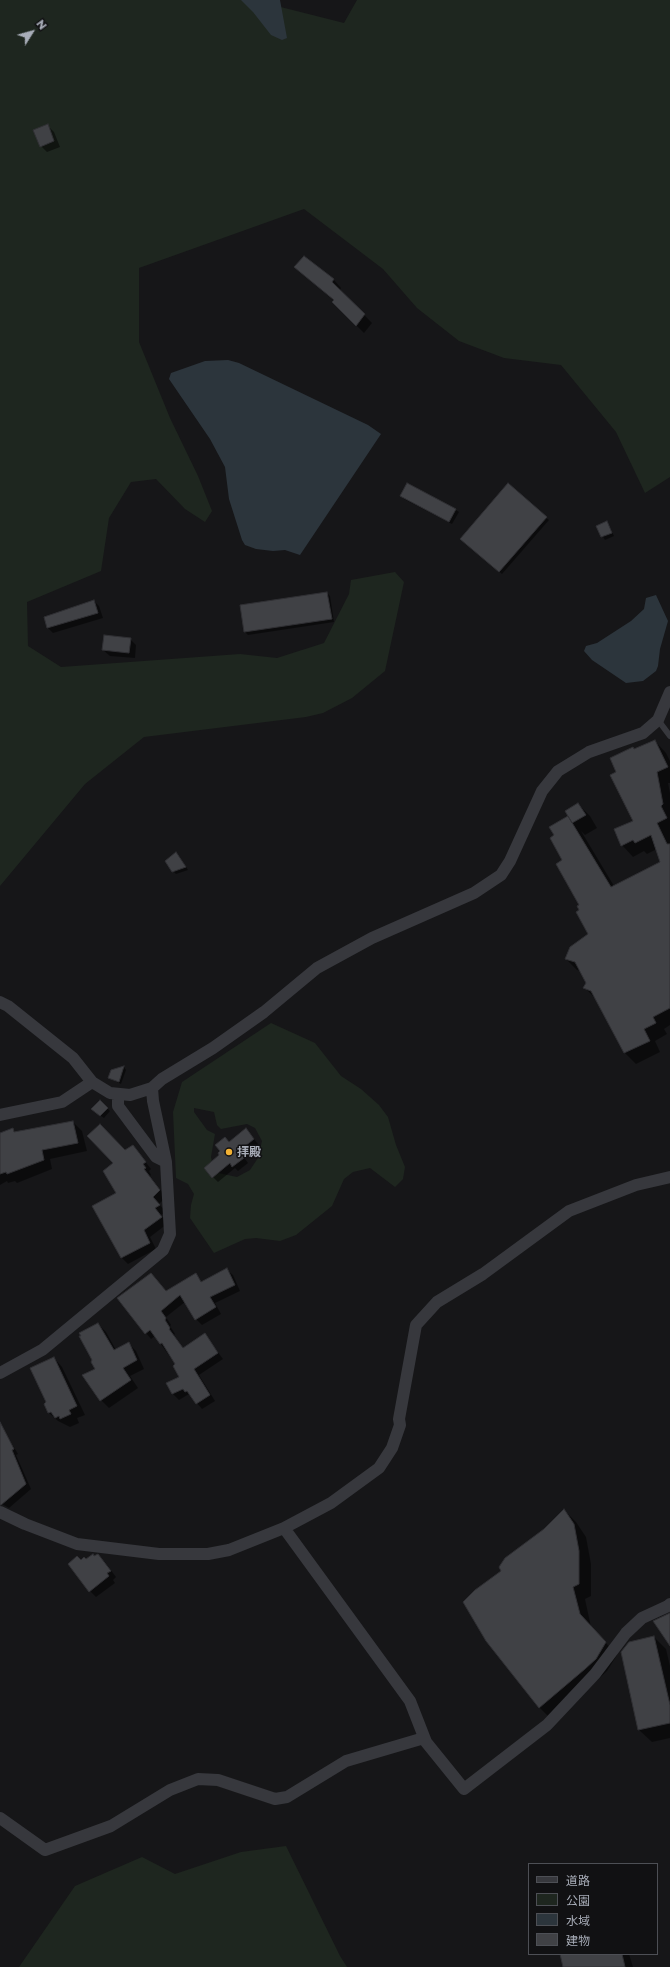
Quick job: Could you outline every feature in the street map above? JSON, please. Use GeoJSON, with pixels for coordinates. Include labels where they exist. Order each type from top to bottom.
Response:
{"type":"FeatureCollection","features":[{"type":"Feature","properties":{"kind":"street"},"geometry":{"type":"LineString","coordinates":[[0,1002],[8,1006],[73,1058],[92,1082],[110,1093],[130,1095],[152,1088],[162,1079],[213,1048],[264,1012],[317,968],[372,938],[474,894],[501,875],[510,861],[542,791],[558,771],[589,752],[643,733],[658,720],[670,692]]}},
{"type":"Feature","properties":{"kind":"street"},"geometry":{"type":"LineString","coordinates":[[0,1115],[62,1102],[92,1082]]}},
{"type":"Feature","properties":{"kind":"street"},"geometry":{"type":"LineString","coordinates":[[0,1373],[42,1350],[163,1250],[170,1234],[166,1162],[153,1101],[152,1088]]}},
{"type":"Feature","properties":{"kind":"street"},"geometry":{"type":"LineString","coordinates":[[118,1094],[118,1106],[156,1157],[166,1162]]}},
{"type":"Feature","properties":{"kind":"street"},"geometry":{"type":"LineString","coordinates":[[0,1512],[25,1524],[78,1544],[159,1554],[208,1554],[229,1550],[284,1528],[331,1503],[379,1468],[392,1448],[400,1425],[399,1419],[416,1324],[437,1302],[483,1274],[569,1211],[636,1185],[670,1177]]}},
{"type":"Feature","properties":{"kind":"street"},"geometry":{"type":"LineString","coordinates":[[284,1528],[410,1701],[424,1738],[464,1789],[546,1725],[594,1674],[626,1634],[642,1618],[670,1604]]}},
{"type":"Feature","properties":{"kind":"street"},"geometry":{"type":"LineString","coordinates":[[3,1824],[45,1850],[111,1826],[170,1790],[198,1779],[218,1780],[275,1799],[287,1797],[346,1761],[424,1738]]}},
{"type":"Feature","properties":{"kind":"lane"},"geometry":{"type":"LineString","coordinates":[[658,720],[670,736]]}},
{"type":"Feature","properties":{"kind":"green space"},"geometry":{"type":"Polygon","coordinates":[[[0,0],[253,0],[344,23],[357,0],[670,0],[670,477],[645,493],[616,432],[561,365],[504,358],[459,341],[417,308],[383,269],[304,209],[139,268],[139,342],[170,418],[198,476],[212,511],[205,522],[185,509],[156,479],[131,482],[109,518],[101,571],[27,602],[28,646],[61,667],[240,654],[277,658],[324,643],[349,594],[351,580],[395,572],[404,582],[385,671],[352,698],[323,713],[306,717],[144,737],[85,784],[0,886],[0,0]]]}},
{"type":"Feature","properties":{"kind":"green space"},"geometry":{"type":"Polygon","coordinates":[[[271,1023],[315,1043],[341,1076],[361,1089],[379,1105],[388,1117],[396,1145],[405,1167],[403,1179],[395,1187],[370,1168],[353,1172],[344,1179],[332,1206],[296,1235],[280,1241],[256,1238],[245,1239],[214,1253],[190,1218],[194,1194],[188,1184],[176,1178],[173,1112],[182,1082],[271,1023]],[[194,1108],[194,1112],[207,1130],[215,1134],[211,1157],[214,1172],[237,1177],[250,1170],[258,1158],[262,1141],[255,1128],[247,1124],[221,1129],[217,1125],[214,1112],[194,1108]]]}},
{"type":"Feature","properties":{"kind":"green space"},"geometry":{"type":"Polygon","coordinates":[[[286,1846],[340,1956],[347,1967],[19,1967],[75,1886],[142,1857],[175,1874],[241,1852],[286,1846]]]}},
{"type":"Feature","properties":{"kind":"water"},"geometry":{"type":"Polygon","coordinates":[[[241,0],[280,0],[287,38],[282,40],[271,35],[253,12],[241,0]]]}},
{"type":"Feature","properties":{"kind":"water"},"geometry":{"type":"Polygon","coordinates":[[[228,360],[239,363],[368,425],[381,434],[300,555],[285,550],[273,551],[256,549],[245,545],[229,499],[225,467],[210,439],[169,379],[171,373],[205,361],[228,360]]]}},
{"type":"Feature","properties":{"kind":"water"},"geometry":{"type":"Polygon","coordinates":[[[656,595],[668,621],[660,649],[658,666],[656,671],[643,681],[626,683],[592,660],[584,651],[586,646],[597,643],[631,621],[644,609],[646,598],[656,595]]]}},
{"type":"Feature","properties":{"kind":"building"},"geometry":{"type":"Polygon","coordinates":[[[48,124],[54,141],[40,147],[33,130],[48,124]]]}},
{"type":"Feature","properties":{"kind":"building"},"geometry":{"type":"Polygon","coordinates":[[[304,256],[334,279],[332,282],[365,314],[356,326],[332,302],[334,300],[294,267],[304,256]]]}},
{"type":"Feature","properties":{"kind":"building"},"geometry":{"type":"Polygon","coordinates":[[[407,483],[456,509],[449,522],[400,496],[407,483]]]}},
{"type":"Feature","properties":{"kind":"building"},"geometry":{"type":"Polygon","coordinates":[[[508,483],[547,517],[499,572],[460,539],[508,483]]]}},
{"type":"Feature","properties":{"kind":"building"},"geometry":{"type":"Polygon","coordinates":[[[607,521],[612,533],[601,537],[596,526],[607,521]]]}},
{"type":"Feature","properties":{"kind":"building"},"geometry":{"type":"Polygon","coordinates":[[[327,592],[332,619],[244,632],[240,605],[327,592]]]}},
{"type":"Feature","properties":{"kind":"building"},"geometry":{"type":"Polygon","coordinates":[[[94,600],[98,613],[47,628],[44,617],[94,600]]]}},
{"type":"Feature","properties":{"kind":"building"},"geometry":{"type":"Polygon","coordinates":[[[104,635],[131,638],[129,653],[102,650],[104,635]]]}},
{"type":"Feature","properties":{"kind":"building"},"geometry":{"type":"Polygon","coordinates":[[[655,740],[668,767],[657,772],[663,804],[661,806],[667,818],[657,823],[667,844],[670,844],[670,1008],[653,1017],[656,1023],[644,1029],[650,1041],[624,1053],[591,991],[583,988],[586,983],[575,962],[565,959],[570,947],[588,934],[576,912],[579,910],[577,906],[579,905],[556,864],[562,860],[550,838],[554,835],[549,827],[568,816],[611,887],[660,862],[651,835],[635,843],[633,840],[621,846],[614,829],[633,821],[610,775],[616,772],[610,758],[633,747],[634,749],[655,740]]]}},
{"type":"Feature","properties":{"kind":"building"},"geometry":{"type":"Polygon","coordinates":[[[578,803],[586,815],[572,823],[565,811],[578,803]]]}},
{"type":"Feature","properties":{"kind":"building"},"geometry":{"type":"Polygon","coordinates":[[[176,852],[186,867],[172,872],[165,861],[176,852]]]}},
{"type":"Feature","properties":{"kind":"building"},"geometry":{"type":"Polygon","coordinates":[[[124,1066],[119,1082],[108,1078],[111,1070],[124,1066]]]}},
{"type":"Feature","properties":{"kind":"building"},"geometry":{"type":"Polygon","coordinates":[[[100,1100],[108,1108],[100,1116],[91,1109],[100,1100]]]}},
{"type":"Feature","properties":{"kind":"building"},"geometry":{"type":"Polygon","coordinates":[[[73,1121],[78,1143],[42,1150],[44,1160],[7,1174],[6,1172],[0,1174],[0,1133],[13,1128],[14,1132],[73,1121]]]}},
{"type":"Feature","properties":{"kind":"building"},"geometry":{"type":"Polygon","coordinates":[[[100,1124],[125,1150],[133,1145],[146,1162],[143,1164],[146,1168],[144,1169],[160,1190],[153,1197],[160,1205],[155,1208],[162,1217],[144,1230],[150,1243],[121,1258],[92,1206],[116,1193],[103,1171],[113,1163],[87,1136],[100,1124]]]}},
{"type":"Feature","properties":{"kind":"building"},"geometry":{"type":"Polygon","coordinates":[[[246,1128],[254,1139],[239,1151],[244,1158],[232,1167],[230,1163],[212,1178],[204,1168],[219,1155],[218,1153],[220,1151],[215,1145],[225,1137],[229,1142],[246,1128]]]}},
{"type":"Feature","properties":{"kind":"building"},"geometry":{"type":"Polygon","coordinates":[[[227,1268],[235,1285],[210,1297],[216,1307],[195,1320],[180,1295],[161,1311],[166,1318],[165,1320],[170,1328],[169,1329],[183,1348],[205,1333],[218,1353],[194,1369],[210,1395],[196,1404],[187,1391],[185,1392],[183,1389],[172,1394],[166,1383],[179,1377],[173,1366],[175,1364],[162,1343],[160,1344],[150,1330],[145,1334],[117,1298],[151,1273],[166,1291],[196,1273],[201,1282],[227,1268]]]}},
{"type":"Feature","properties":{"kind":"building"},"geometry":{"type":"Polygon","coordinates":[[[98,1323],[114,1350],[129,1342],[137,1360],[123,1368],[131,1380],[100,1401],[82,1375],[95,1369],[91,1362],[92,1360],[79,1336],[81,1336],[79,1333],[98,1323]]]}},
{"type":"Feature","properties":{"kind":"building"},"geometry":{"type":"Polygon","coordinates":[[[54,1357],[77,1406],[69,1410],[71,1414],[60,1419],[59,1416],[55,1418],[51,1412],[48,1413],[44,1404],[46,1402],[30,1368],[54,1357]]]}},
{"type":"Feature","properties":{"kind":"building"},"geometry":{"type":"Polygon","coordinates":[[[0,1422],[14,1449],[12,1450],[26,1484],[1,1505],[0,1505],[0,1422]]]}},
{"type":"Feature","properties":{"kind":"building"},"geometry":{"type":"Polygon","coordinates":[[[564,1509],[574,1524],[579,1551],[579,1584],[573,1587],[580,1614],[606,1642],[596,1659],[539,1708],[486,1641],[463,1602],[475,1590],[501,1571],[499,1567],[505,1558],[544,1529],[564,1509]]]}},
{"type":"Feature","properties":{"kind":"building"},"geometry":{"type":"Polygon","coordinates":[[[93,1554],[94,1556],[98,1554],[111,1571],[107,1573],[109,1576],[89,1592],[68,1564],[77,1556],[81,1560],[84,1557],[86,1559],[93,1554]]]}},
{"type":"Feature","properties":{"kind":"building"},"geometry":{"type":"Polygon","coordinates":[[[670,1613],[670,1646],[653,1621],[670,1613]]]}},
{"type":"Feature","properties":{"kind":"building"},"geometry":{"type":"Polygon","coordinates":[[[654,1636],[670,1705],[670,1723],[638,1730],[621,1652],[629,1642],[654,1636]]]}},
{"type":"Feature","properties":{"kind":"building"},"geometry":{"type":"Polygon","coordinates":[[[560,1955],[622,1955],[625,1967],[563,1967],[560,1955]]]}},
{"type":"Feature","properties":{"kind":"place","name":"拝殿"},"geometry":{"type":"Point","coordinates":[229,1152]}}]}
